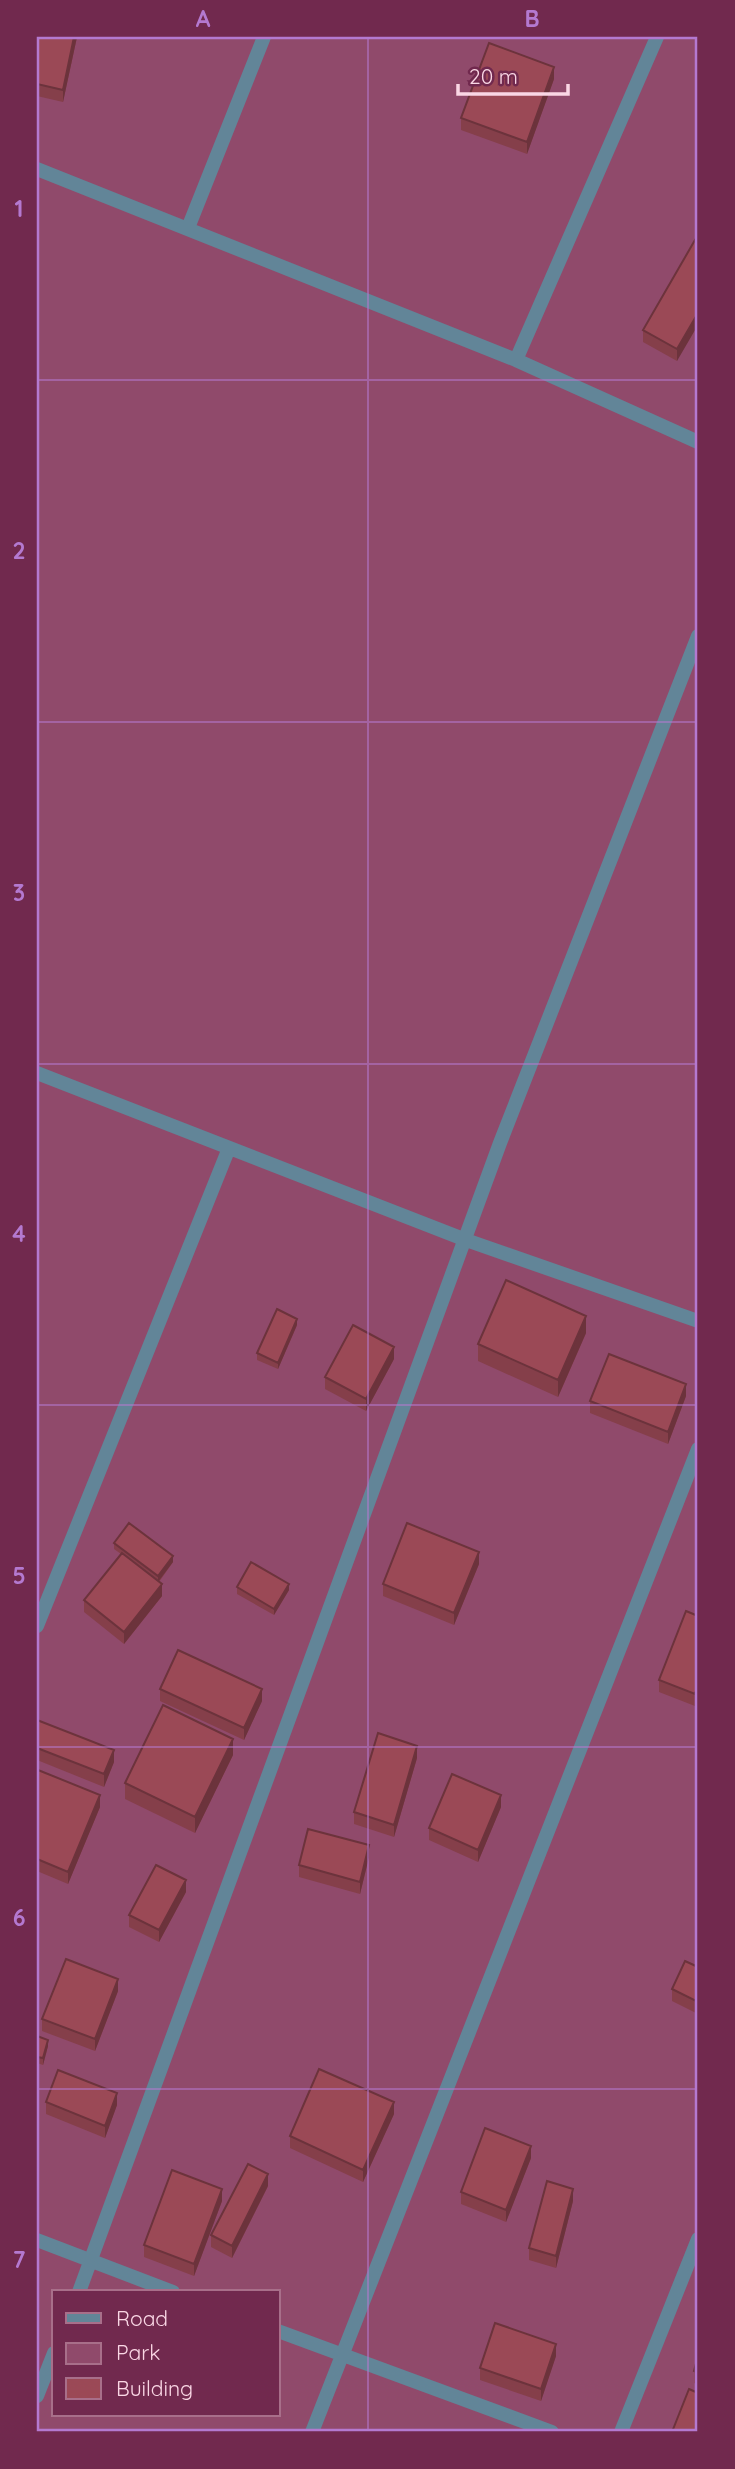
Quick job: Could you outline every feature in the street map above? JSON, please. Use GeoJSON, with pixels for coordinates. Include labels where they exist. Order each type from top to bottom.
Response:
{"type":"FeatureCollection","features":[{"type":"Feature","properties":{"kind":"street"},"geometry":{"type":"LineString","coordinates":[[188,228],[264,37]]}},
{"type":"Feature","properties":{"kind":"street"},"geometry":{"type":"LineString","coordinates":[[516,360],[657,37]]}},
{"type":"Feature","properties":{"kind":"street"},"geometry":{"type":"LineString","coordinates":[[37,169],[516,360],[698,442]]}},
{"type":"Feature","properties":{"kind":"street"},"geometry":{"type":"LineString","coordinates":[[80,2290],[500,1143],[698,636]]}},
{"type":"Feature","properties":{"kind":"street"},"geometry":{"type":"LineString","coordinates":[[37,1073],[466,1240],[698,1321]]}},
{"type":"Feature","properties":{"kind":"street"},"geometry":{"type":"LineString","coordinates":[[37,1626],[229,1148]]}},
{"type":"Feature","properties":{"kind":"street"},"geometry":{"type":"LineString","coordinates":[[312,2432],[698,1449]]}},
{"type":"Feature","properties":{"kind":"street"},"geometry":{"type":"LineString","coordinates":[[621,2432],[698,2239]]}},
{"type":"Feature","properties":{"kind":"street"},"geometry":{"type":"LineString","coordinates":[[37,2240],[168,2290]]}},
{"type":"Feature","properties":{"kind":"street"},"geometry":{"type":"LineString","coordinates":[[280,2332],[552,2432]]}},
{"type":"Feature","properties":{"kind":"street"},"geometry":{"type":"LineString","coordinates":[[37,2396],[52,2358]]}},
{"type":"Feature","properties":{"kind":"green space"},"geometry":{"type":"Polygon","coordinates":[[[37,37],[698,37],[698,2432],[37,2432],[37,37]]]}},
{"type":"Feature","properties":{"kind":"building"},"geometry":{"type":"Polygon","coordinates":[[[37,37],[74,37],[63,90],[37,84],[37,37]]]}},
{"type":"Feature","properties":{"kind":"building"},"geometry":{"type":"Polygon","coordinates":[[[489,43],[554,67],[527,142],[461,118],[489,43]]]}},
{"type":"Feature","properties":{"kind":"building"},"geometry":{"type":"Polygon","coordinates":[[[695,240],[698,242],[698,313],[677,349],[643,330],[695,240]]]}},
{"type":"Feature","properties":{"kind":"building"},"geometry":{"type":"Polygon","coordinates":[[[506,1280],[586,1316],[558,1380],[478,1344],[506,1280]]]}},
{"type":"Feature","properties":{"kind":"building"},"geometry":{"type":"Polygon","coordinates":[[[277,1309],[297,1319],[278,1363],[257,1353],[277,1309]]]}},
{"type":"Feature","properties":{"kind":"building"},"geometry":{"type":"Polygon","coordinates":[[[353,1325],[394,1347],[366,1399],[325,1377],[353,1325]]]}},
{"type":"Feature","properties":{"kind":"building"},"geometry":{"type":"Polygon","coordinates":[[[609,1354],[686,1384],[668,1432],[590,1401],[609,1354]]]}},
{"type":"Feature","properties":{"kind":"building"},"geometry":{"type":"Polygon","coordinates":[[[129,1523],[173,1556],[158,1576],[114,1543],[129,1523]]]}},
{"type":"Feature","properties":{"kind":"building"},"geometry":{"type":"Polygon","coordinates":[[[407,1523],[479,1552],[454,1613],[383,1584],[407,1523]]]}},
{"type":"Feature","properties":{"kind":"building"},"geometry":{"type":"Polygon","coordinates":[[[122,1553],[162,1584],[124,1632],[84,1600],[122,1553]]]}},
{"type":"Feature","properties":{"kind":"building"},"geometry":{"type":"Polygon","coordinates":[[[251,1562],[289,1584],[274,1609],[237,1587],[251,1562]]]}},
{"type":"Feature","properties":{"kind":"building"},"geometry":{"type":"Polygon","coordinates":[[[686,1611],[698,1616],[698,1684],[695,1694],[659,1680],[686,1611]]]}},
{"type":"Feature","properties":{"kind":"building"},"geometry":{"type":"Polygon","coordinates":[[[178,1650],[262,1689],[244,1728],[160,1689],[178,1650]]]}},
{"type":"Feature","properties":{"kind":"building"},"geometry":{"type":"Polygon","coordinates":[[[163,1705],[233,1739],[195,1817],[125,1783],[163,1705]]]}},
{"type":"Feature","properties":{"kind":"building"},"geometry":{"type":"Polygon","coordinates":[[[37,1720],[114,1750],[104,1774],[37,1748],[37,1720]]]}},
{"type":"Feature","properties":{"kind":"building"},"geometry":{"type":"Polygon","coordinates":[[[378,1733],[417,1746],[394,1825],[354,1812],[378,1733]]]}},
{"type":"Feature","properties":{"kind":"building"},"geometry":{"type":"Polygon","coordinates":[[[38,1770],[100,1795],[68,1872],[37,1859],[38,1770]]]}},
{"type":"Feature","properties":{"kind":"building"},"geometry":{"type":"Polygon","coordinates":[[[452,1774],[501,1795],[478,1850],[429,1828],[452,1774]]]}},
{"type":"Feature","properties":{"kind":"building"},"geometry":{"type":"Polygon","coordinates":[[[308,1829],[369,1845],[360,1882],[299,1865],[308,1829]]]}},
{"type":"Feature","properties":{"kind":"building"},"geometry":{"type":"Polygon","coordinates":[[[156,1865],[186,1880],[159,1930],[129,1915],[156,1865]]]}},
{"type":"Feature","properties":{"kind":"building"},"geometry":{"type":"Polygon","coordinates":[[[66,1959],[118,1979],[95,2039],[42,2019],[66,1959]]]}},
{"type":"Feature","properties":{"kind":"building"},"geometry":{"type":"Polygon","coordinates":[[[685,1961],[698,1967],[698,2002],[672,1989],[685,1961]]]}},
{"type":"Feature","properties":{"kind":"building"},"geometry":{"type":"Polygon","coordinates":[[[37,2036],[48,2040],[43,2058],[37,2057],[37,2036]]]}},
{"type":"Feature","properties":{"kind":"building"},"geometry":{"type":"Polygon","coordinates":[[[319,2069],[394,2102],[363,2170],[290,2136],[319,2069]]]}},
{"type":"Feature","properties":{"kind":"building"},"geometry":{"type":"Polygon","coordinates":[[[58,2070],[117,2093],[105,2126],[46,2102],[58,2070]]]}},
{"type":"Feature","properties":{"kind":"building"},"geometry":{"type":"Polygon","coordinates":[[[485,2128],[531,2146],[506,2210],[461,2192],[485,2128]]]}},
{"type":"Feature","properties":{"kind":"building"},"geometry":{"type":"Polygon","coordinates":[[[248,2164],[268,2174],[232,2246],[211,2235],[248,2164]]]}},
{"type":"Feature","properties":{"kind":"building"},"geometry":{"type":"Polygon","coordinates":[[[172,2170],[222,2189],[194,2264],[144,2245],[172,2170]]]}},
{"type":"Feature","properties":{"kind":"building"},"geometry":{"type":"Polygon","coordinates":[[[547,2181],[573,2189],[556,2256],[529,2248],[547,2181]]]}},
{"type":"Feature","properties":{"kind":"building"},"geometry":{"type":"Polygon","coordinates":[[[495,2323],[556,2344],[541,2389],[480,2368],[495,2323]]]}},
{"type":"Feature","properties":{"kind":"building"},"geometry":{"type":"Polygon","coordinates":[[[698,2356],[698,2373],[694,2371],[698,2356]]]}},
{"type":"Feature","properties":{"kind":"building"},"geometry":{"type":"Polygon","coordinates":[[[689,2389],[698,2393],[698,2432],[672,2432],[689,2389]]]}}]}
